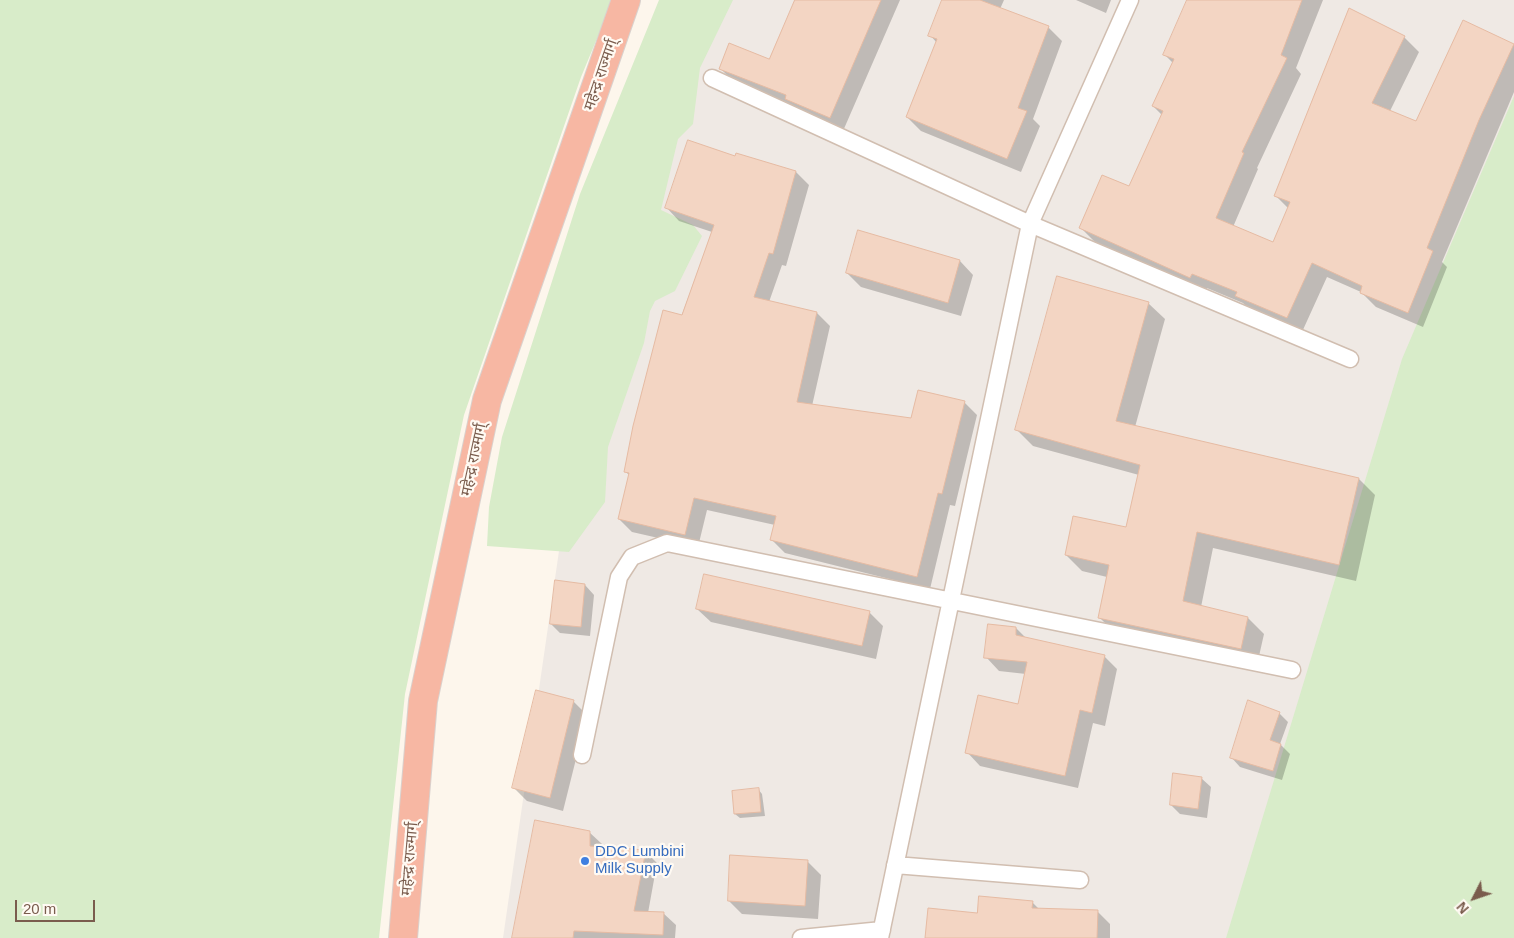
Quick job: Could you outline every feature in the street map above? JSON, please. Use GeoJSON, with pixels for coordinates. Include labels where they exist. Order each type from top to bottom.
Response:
{"type":"FeatureCollection","features":[{"type":"Feature","properties":{"kind":"highway","name":"महेन्द्र राज्मार्ग्"},"geometry":{"type":"LineString","coordinates":[[403,938],[423,701],[487,400],[626,0]]}},
{"type":"Feature","properties":{"kind":"lane"},"geometry":{"type":"LineString","coordinates":[[801,938],[881,934],[1030,224],[1130,0]]}},
{"type":"Feature","properties":{"kind":"lane"},"geometry":{"type":"LineString","coordinates":[[712,78],[1030,224],[1350,359]]}},
{"type":"Feature","properties":{"kind":"lane"},"geometry":{"type":"LineString","coordinates":[[582,754],[619,577],[632,557],[667,543],[1292,670]]}},
{"type":"Feature","properties":{"kind":"lane"},"geometry":{"type":"LineString","coordinates":[[895,865],[1080,880]]}},
{"type":"Feature","properties":{"kind":"shaded area"},"geometry":{"type":"Polygon","coordinates":[[[700,0],[1514,0],[1514,567],[1345,938],[503,938],[596,295],[700,0]]]}},
{"type":"Feature","properties":{"kind":"green space"},"geometry":{"type":"Polygon","coordinates":[[[0,0],[613,0],[581,77],[464,415],[405,694],[379,938],[0,938],[0,0]]]}},
{"type":"Feature","properties":{"kind":"green space"},"geometry":{"type":"Polygon","coordinates":[[[659,0],[733,0],[700,68],[693,124],[678,139],[661,210],[693,225],[702,236],[675,291],[655,301],[650,311],[644,343],[608,447],[605,502],[569,552],[487,546],[489,507],[502,437],[580,194],[659,0]]]}},
{"type":"Feature","properties":{"kind":"green space"},"geometry":{"type":"Polygon","coordinates":[[[1514,96],[1514,938],[1226,938],[1402,359],[1514,96]]]}},
{"type":"Feature","properties":{"kind":"building"},"geometry":{"type":"Polygon","coordinates":[[[795,0],[881,0],[830,118],[785,99],[786,95],[719,69],[729,43],[769,59],[795,0]]]}},
{"type":"Feature","properties":{"kind":"building"},"geometry":{"type":"Polygon","coordinates":[[[942,0],[980,0],[1049,26],[1018,108],[1027,111],[1007,159],[906,117],[937,39],[928,36],[942,0]]]}},
{"type":"Feature","properties":{"kind":"building"},"geometry":{"type":"Polygon","coordinates":[[[1187,0],[1302,0],[1281,55],[1287,58],[1242,152],[1244,153],[1216,218],[1273,242],[1290,202],[1274,196],[1349,8],[1405,36],[1372,103],[1416,121],[1463,20],[1514,44],[1479,120],[1427,248],[1433,251],[1408,313],[1360,293],[1362,286],[1312,263],[1287,318],[1235,296],[1237,292],[1192,274],[1190,278],[1079,228],[1102,175],[1129,186],[1163,111],[1152,106],[1174,59],[1163,55],[1187,0]]]}},
{"type":"Feature","properties":{"kind":"building"},"geometry":{"type":"Polygon","coordinates":[[[688,140],[735,156],[736,153],[796,171],[773,254],[769,253],[754,297],[817,312],[797,402],[911,418],[918,390],[965,401],[942,494],[938,493],[917,577],[770,540],[776,516],[694,498],[685,535],[618,519],[629,473],[624,472],[633,426],[663,310],[682,315],[714,225],[665,208],[688,140]]]}},
{"type":"Feature","properties":{"kind":"building"},"geometry":{"type":"Polygon","coordinates":[[[858,230],[960,260],[948,303],[846,273],[858,230]]]}},
{"type":"Feature","properties":{"kind":"building"},"geometry":{"type":"Polygon","coordinates":[[[1057,276],[1149,302],[1116,421],[1359,478],[1339,565],[1197,532],[1183,601],[1248,617],[1241,649],[1098,618],[1109,565],[1065,555],[1073,516],[1126,527],[1140,465],[1015,430],[1057,276]]]}},
{"type":"Feature","properties":{"kind":"building"},"geometry":{"type":"Polygon","coordinates":[[[704,574],[870,611],[862,646],[696,609],[704,574]]]}},
{"type":"Feature","properties":{"kind":"building"},"geometry":{"type":"Polygon","coordinates":[[[555,580],[585,584],[581,627],[550,624],[555,580]]]}},
{"type":"Feature","properties":{"kind":"building"},"geometry":{"type":"Polygon","coordinates":[[[988,624],[1016,627],[1016,635],[1105,655],[1092,713],[1080,710],[1065,776],[965,753],[978,695],[1018,704],[1027,662],[984,658],[988,624]]]}},
{"type":"Feature","properties":{"kind":"building"},"geometry":{"type":"Polygon","coordinates":[[[536,690],[574,700],[550,798],[512,788],[536,690]]]}},
{"type":"Feature","properties":{"kind":"building"},"geometry":{"type":"Polygon","coordinates":[[[1248,700],[1280,712],[1270,740],[1281,744],[1273,771],[1230,758],[1248,700]]]}},
{"type":"Feature","properties":{"kind":"building"},"geometry":{"type":"Polygon","coordinates":[[[1173,773],[1202,777],[1198,809],[1170,805],[1173,773]]]}},
{"type":"Feature","properties":{"kind":"building"},"geometry":{"type":"Polygon","coordinates":[[[759,788],[761,812],[734,814],[732,791],[759,788]]]}},
{"type":"Feature","properties":{"kind":"building"},"geometry":{"type":"Polygon","coordinates":[[[535,820],[590,831],[590,846],[646,850],[634,911],[664,912],[663,935],[574,931],[573,938],[512,938],[535,820]]]}},
{"type":"Feature","properties":{"kind":"building"},"geometry":{"type":"Polygon","coordinates":[[[730,855],[808,860],[805,906],[728,901],[730,855]]]}},
{"type":"Feature","properties":{"kind":"building"},"geometry":{"type":"Polygon","coordinates":[[[979,896],[1033,901],[1032,908],[1098,910],[1097,938],[925,938],[928,908],[977,913],[979,896]]]}},
{"type":"Feature","properties":{"kind":"place","name":"DDC Lumbini Milk Supply"},"geometry":{"type":"Point","coordinates":[585,861]}}]}
